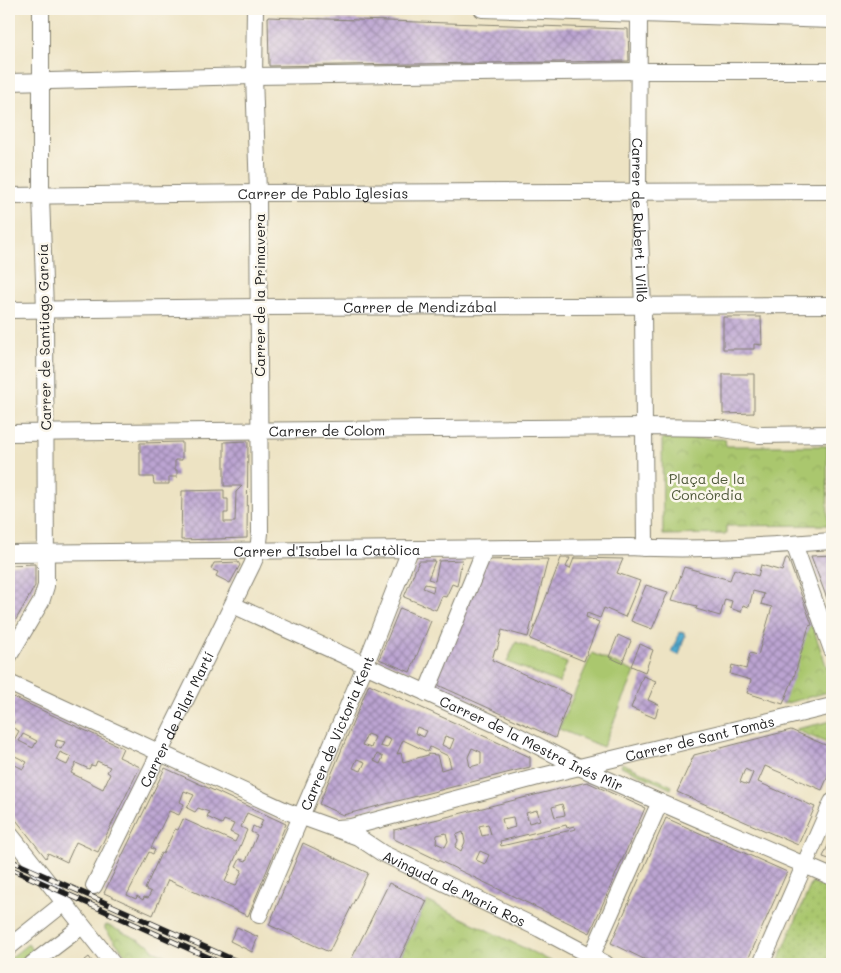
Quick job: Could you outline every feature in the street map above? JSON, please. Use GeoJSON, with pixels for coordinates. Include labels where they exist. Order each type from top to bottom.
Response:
{"type":"FeatureCollection","features":[{"type":"Feature","properties":{"kind":"street","name":"Carrer de Santiago García"},"geometry":{"type":"LineString","coordinates":[[9,656],[44,596],[46,586],[45,310],[40,82],[41,9]]}},
{"type":"Feature","properties":{"kind":"street","name":"Carrer de la Primavera"},"geometry":{"type":"LineString","coordinates":[[255,9],[254,76],[260,307],[260,533],[258,551]]}},
{"type":"Feature","properties":{"kind":"street"},"geometry":{"type":"LineString","coordinates":[[482,9],[832,20]]}},
{"type":"Feature","properties":{"kind":"street","name":"Carrer de Rubert i Villó"},"geometry":{"type":"LineString","coordinates":[[639,14],[638,192],[643,307],[643,427]]}},
{"type":"Feature","properties":{"kind":"street"},"geometry":{"type":"LineString","coordinates":[[9,82],[254,76],[638,71],[832,71]]}},
{"type":"Feature","properties":{"kind":"street","name":"Carrer de Pablo Iglesias"},"geometry":{"type":"LineString","coordinates":[[9,196],[832,190]]}},
{"type":"Feature","properties":{"kind":"street","name":"Carrer de Mendizábal"},"geometry":{"type":"LineString","coordinates":[[9,310],[832,305]]}},
{"type":"Feature","properties":{"kind":"street"},"geometry":{"type":"LineString","coordinates":[[832,434],[759,435],[718,428],[643,427],[645,548],[794,544],[832,541]]}},
{"type":"Feature","properties":{"kind":"street","name":"Carrer de Colom"},"geometry":{"type":"LineString","coordinates":[[9,433],[643,427]]}},
{"type":"Feature","properties":{"kind":"street"},"geometry":{"type":"LineString","coordinates":[[794,544],[832,650]]}},
{"type":"Feature","properties":{"kind":"street","name":"Carrer d'Isabel la Catòlica"},"geometry":{"type":"LineString","coordinates":[[9,553],[645,548]]}},
{"type":"Feature","properties":{"kind":"street"},"geometry":{"type":"LineString","coordinates":[[426,693],[485,549]]}},
{"type":"Feature","properties":{"kind":"street","name":"Carrer de Victoria Kent"},"geometry":{"type":"LineString","coordinates":[[260,915],[365,666],[410,550]]}},
{"type":"Feature","properties":{"kind":"street","name":"Carrer de Pilar Martí"},"geometry":{"type":"LineString","coordinates":[[94,886],[258,551]]}},
{"type":"Feature","properties":{"kind":"street","name":"Carrer de la Mestra Inés Mir"},"geometry":{"type":"LineString","coordinates":[[233,605],[495,724],[581,768],[832,877]]}},
{"type":"Feature","properties":{"kind":"street","name":"Avinguda de Maria Ros"},"geometry":{"type":"LineString","coordinates":[[9,683],[286,811],[358,837],[382,853],[540,929],[589,961],[606,964]]}},
{"type":"Feature","properties":{"kind":"street","name":"Carrer de Sant Tomàs"},"geometry":{"type":"LineString","coordinates":[[334,828],[351,827],[538,777],[832,706]]}},
{"type":"Feature","properties":{"kind":"street"},"geometry":{"type":"LineString","coordinates":[[538,777],[546,766],[542,748]]}},
{"type":"Feature","properties":{"kind":"street"},"geometry":{"type":"LineString","coordinates":[[589,961],[660,802]]}},
{"type":"Feature","properties":{"kind":"street"},"geometry":{"type":"LineString","coordinates":[[761,964],[832,802]]}},
{"type":"Feature","properties":{"kind":"street"},"geometry":{"type":"LineString","coordinates":[[373,847],[370,832],[380,818]]}},
{"type":"Feature","properties":{"kind":"street"},"geometry":{"type":"LineString","coordinates":[[9,833],[113,964]]}},
{"type":"Feature","properties":{"kind":"street"},"geometry":{"type":"LineString","coordinates":[[9,947],[64,903]]}},
{"type":"Feature","properties":{"kind":"street"},"geometry":{"type":"LineString","coordinates":[[32,964],[82,926]]}},
{"type":"Feature","properties":{"kind":"green space","name":"Plaça de la Concòrdia"},"geometry":{"type":"Polygon","coordinates":[[[662,438],[725,439],[726,446],[827,446],[828,525],[726,526],[726,534],[663,535],[662,438]]]}},
{"type":"Feature","properties":{"kind":"green space"},"geometry":{"type":"Polygon","coordinates":[[[812,625],[832,682],[832,691],[783,704],[809,626],[812,625]]]}},
{"type":"Feature","properties":{"kind":"green space"},"geometry":{"type":"Polygon","coordinates":[[[516,642],[567,663],[559,683],[507,662],[516,642]]]}},
{"type":"Feature","properties":{"kind":"green space"},"geometry":{"type":"Polygon","coordinates":[[[592,653],[635,672],[603,747],[559,729],[592,653]]]}},
{"type":"Feature","properties":{"kind":"green space"},"geometry":{"type":"Polygon","coordinates":[[[832,721],[832,745],[796,730],[796,729],[832,721]]]}},
{"type":"Feature","properties":{"kind":"green space"},"geometry":{"type":"Polygon","coordinates":[[[622,763],[672,786],[671,789],[621,766],[622,763]]]}},
{"type":"Feature","properties":{"kind":"green space"},"geometry":{"type":"Polygon","coordinates":[[[812,882],[832,891],[832,953],[827,964],[777,964],[812,882]]]}},
{"type":"Feature","properties":{"kind":"green space"},"geometry":{"type":"Polygon","coordinates":[[[427,901],[557,964],[397,964],[427,901]]]}},
{"type":"Feature","properties":{"kind":"green space"},"geometry":{"type":"Polygon","coordinates":[[[107,925],[150,945],[153,950],[185,964],[133,964],[105,929],[107,925]]]}},
{"type":"Feature","properties":{"kind":"green space"},"geometry":{"type":"Polygon","coordinates":[[[28,944],[33,951],[15,964],[9,964],[9,959],[28,944]]]}},
{"type":"Feature","properties":{"kind":"water"},"geometry":{"type":"Polygon","coordinates":[[[680,632],[684,633],[685,636],[679,655],[671,652],[680,632]]]}},
{"type":"Feature","properties":{"kind":"building"},"geometry":{"type":"Polygon","coordinates":[[[268,17],[628,29],[629,61],[269,66],[268,17]]]}},
{"type":"Feature","properties":{"kind":"building"},"geometry":{"type":"Polygon","coordinates":[[[723,317],[761,317],[762,345],[754,344],[754,349],[723,349],[723,317]]]}},
{"type":"Feature","properties":{"kind":"building"},"geometry":{"type":"Polygon","coordinates":[[[723,374],[754,374],[754,413],[723,414],[723,374]]]}},
{"type":"Feature","properties":{"kind":"building"},"geometry":{"type":"Polygon","coordinates":[[[248,441],[247,538],[181,540],[182,491],[224,490],[224,499],[228,499],[228,513],[224,513],[224,522],[235,522],[236,492],[242,486],[224,486],[224,442],[248,441]]]}},
{"type":"Feature","properties":{"kind":"building"},"geometry":{"type":"Polygon","coordinates":[[[182,442],[182,460],[175,460],[177,477],[169,477],[169,484],[154,484],[153,477],[140,477],[140,443],[182,442]]]}},
{"type":"Feature","properties":{"kind":"building"},"geometry":{"type":"Polygon","coordinates":[[[832,555],[832,612],[811,556],[832,555]]]}},
{"type":"Feature","properties":{"kind":"building"},"geometry":{"type":"Polygon","coordinates":[[[561,558],[570,558],[566,567],[570,569],[574,558],[623,559],[617,573],[640,581],[625,617],[604,608],[600,618],[587,613],[586,617],[599,622],[584,661],[530,639],[561,558]]]}},
{"type":"Feature","properties":{"kind":"building"},"geometry":{"type":"Polygon","coordinates":[[[786,558],[788,558],[812,625],[809,626],[794,677],[783,704],[747,693],[751,680],[730,674],[732,665],[746,669],[750,653],[758,655],[772,607],[761,604],[764,594],[753,591],[749,607],[743,605],[741,612],[730,608],[732,601],[725,599],[720,616],[696,609],[697,606],[672,600],[684,567],[730,580],[734,569],[758,576],[761,565],[782,571],[786,558]]]}},
{"type":"Feature","properties":{"kind":"building"},"geometry":{"type":"Polygon","coordinates":[[[548,559],[528,637],[502,630],[497,650],[495,649],[492,660],[571,695],[555,738],[429,681],[478,560],[548,559]]]}},
{"type":"Feature","properties":{"kind":"building"},"geometry":{"type":"Polygon","coordinates":[[[462,560],[457,586],[452,584],[446,597],[442,596],[436,610],[404,597],[419,561],[435,561],[428,579],[435,581],[439,561],[462,560]],[[425,584],[423,588],[433,592],[434,586],[425,584]]]}},
{"type":"Feature","properties":{"kind":"building"},"geometry":{"type":"Polygon","coordinates":[[[238,562],[240,565],[230,583],[216,576],[218,572],[211,569],[214,563],[238,562]]]}},
{"type":"Feature","properties":{"kind":"building"},"geometry":{"type":"Polygon","coordinates":[[[35,564],[35,586],[9,632],[9,565],[35,564]]]}},
{"type":"Feature","properties":{"kind":"building"},"geometry":{"type":"Polygon","coordinates":[[[646,585],[668,592],[652,629],[631,621],[646,585]]]}},
{"type":"Feature","properties":{"kind":"building"},"geometry":{"type":"Polygon","coordinates":[[[400,608],[431,621],[410,672],[379,659],[400,608]]]}},
{"type":"Feature","properties":{"kind":"building"},"geometry":{"type":"Polygon","coordinates":[[[618,635],[631,641],[622,663],[609,657],[618,635]]]}},
{"type":"Feature","properties":{"kind":"building"},"geometry":{"type":"Polygon","coordinates":[[[640,644],[653,650],[645,672],[631,666],[640,644]]]}},
{"type":"Feature","properties":{"kind":"building"},"geometry":{"type":"Polygon","coordinates":[[[643,676],[656,681],[648,700],[659,705],[655,718],[631,708],[643,676]]]}},
{"type":"Feature","properties":{"kind":"building"},"geometry":{"type":"Polygon","coordinates":[[[369,684],[530,757],[530,767],[343,815],[319,804],[369,684]],[[417,727],[415,733],[424,737],[427,731],[417,727]],[[367,734],[362,745],[371,748],[375,737],[367,734]],[[445,736],[442,745],[450,749],[454,739],[445,736]],[[384,737],[380,746],[387,748],[391,740],[384,737]],[[403,740],[397,754],[401,753],[403,762],[428,754],[437,755],[441,770],[451,767],[448,756],[430,747],[428,752],[403,740]],[[472,748],[468,757],[470,767],[481,764],[481,752],[472,748]],[[377,754],[374,761],[380,764],[383,757],[377,754]],[[357,759],[353,768],[361,771],[365,762],[357,759]]]}},
{"type":"Feature","properties":{"kind":"building"},"geometry":{"type":"Polygon","coordinates":[[[9,695],[123,748],[119,757],[140,767],[98,852],[76,842],[67,862],[48,853],[46,858],[9,811],[9,800],[12,794],[9,793],[9,762],[23,769],[27,762],[9,753],[9,740],[13,742],[19,731],[11,727],[14,722],[9,719],[9,695]],[[23,734],[19,741],[33,748],[37,741],[23,734]],[[57,740],[55,746],[61,749],[65,742],[57,740]],[[60,752],[56,760],[67,765],[71,757],[60,752]],[[97,761],[95,766],[91,765],[89,769],[76,763],[71,773],[103,789],[110,774],[107,772],[110,767],[97,761]]]}},
{"type":"Feature","properties":{"kind":"building"},"geometry":{"type":"Polygon","coordinates":[[[791,730],[832,748],[832,767],[822,790],[765,766],[758,782],[815,807],[798,845],[677,792],[694,755],[791,730]],[[745,769],[740,782],[748,785],[753,773],[745,769]]]}},
{"type":"Feature","properties":{"kind":"building"},"geometry":{"type":"Polygon","coordinates":[[[165,768],[286,824],[248,916],[168,880],[153,915],[104,893],[165,768]],[[184,791],[180,802],[184,804],[179,815],[169,811],[151,848],[155,850],[153,854],[149,852],[127,895],[136,899],[137,896],[143,900],[144,897],[148,898],[151,892],[145,889],[161,853],[163,854],[175,829],[178,830],[183,819],[235,842],[238,836],[230,832],[234,824],[224,820],[222,824],[207,817],[209,812],[198,808],[195,812],[187,808],[194,795],[184,791]],[[247,813],[241,827],[247,830],[225,882],[236,886],[242,870],[236,867],[240,859],[246,861],[257,835],[251,832],[253,826],[259,829],[263,820],[247,813]]]}},
{"type":"Feature","properties":{"kind":"building"},"geometry":{"type":"Polygon","coordinates":[[[587,782],[645,808],[590,933],[394,839],[394,830],[587,782]],[[562,804],[552,807],[555,817],[565,815],[562,804]],[[537,810],[526,813],[529,823],[540,820],[537,810]],[[513,817],[502,819],[505,830],[515,827],[513,817]],[[488,824],[479,826],[482,836],[491,834],[488,824]],[[566,825],[500,841],[501,846],[576,829],[574,826],[567,828],[566,825]],[[463,832],[456,835],[458,841],[455,847],[461,851],[465,842],[463,832]],[[446,833],[437,835],[436,843],[445,847],[448,841],[446,833]],[[480,851],[476,860],[485,864],[489,855],[480,851]]]}},
{"type":"Feature","properties":{"kind":"building"},"geometry":{"type":"Polygon","coordinates":[[[666,818],[787,872],[746,964],[654,964],[611,943],[666,818]]]}},
{"type":"Feature","properties":{"kind":"building"},"geometry":{"type":"Polygon","coordinates":[[[832,836],[832,860],[823,857],[832,836]]]}},
{"type":"Feature","properties":{"kind":"building"},"geometry":{"type":"Polygon","coordinates":[[[303,843],[368,873],[329,952],[269,925],[303,843]]]}},
{"type":"Feature","properties":{"kind":"building"},"geometry":{"type":"Polygon","coordinates":[[[389,883],[427,901],[397,964],[349,964],[389,883]]]}},
{"type":"Feature","properties":{"kind":"building"},"geometry":{"type":"Polygon","coordinates":[[[237,927],[258,937],[252,952],[230,941],[237,927]]]}},
{"type":"Feature","properties":{"kind":"building"},"geometry":{"type":"Polygon","coordinates":[[[89,957],[94,964],[80,964],[89,957]]]}},
{"type":"Feature","properties":{"kind":"railway"},"geometry":{"type":"LineString","coordinates":[[9,860],[243,964]]}},
{"type":"Feature","properties":{"kind":"railway"},"geometry":{"type":"LineString","coordinates":[[9,868],[221,963]]}}]}
